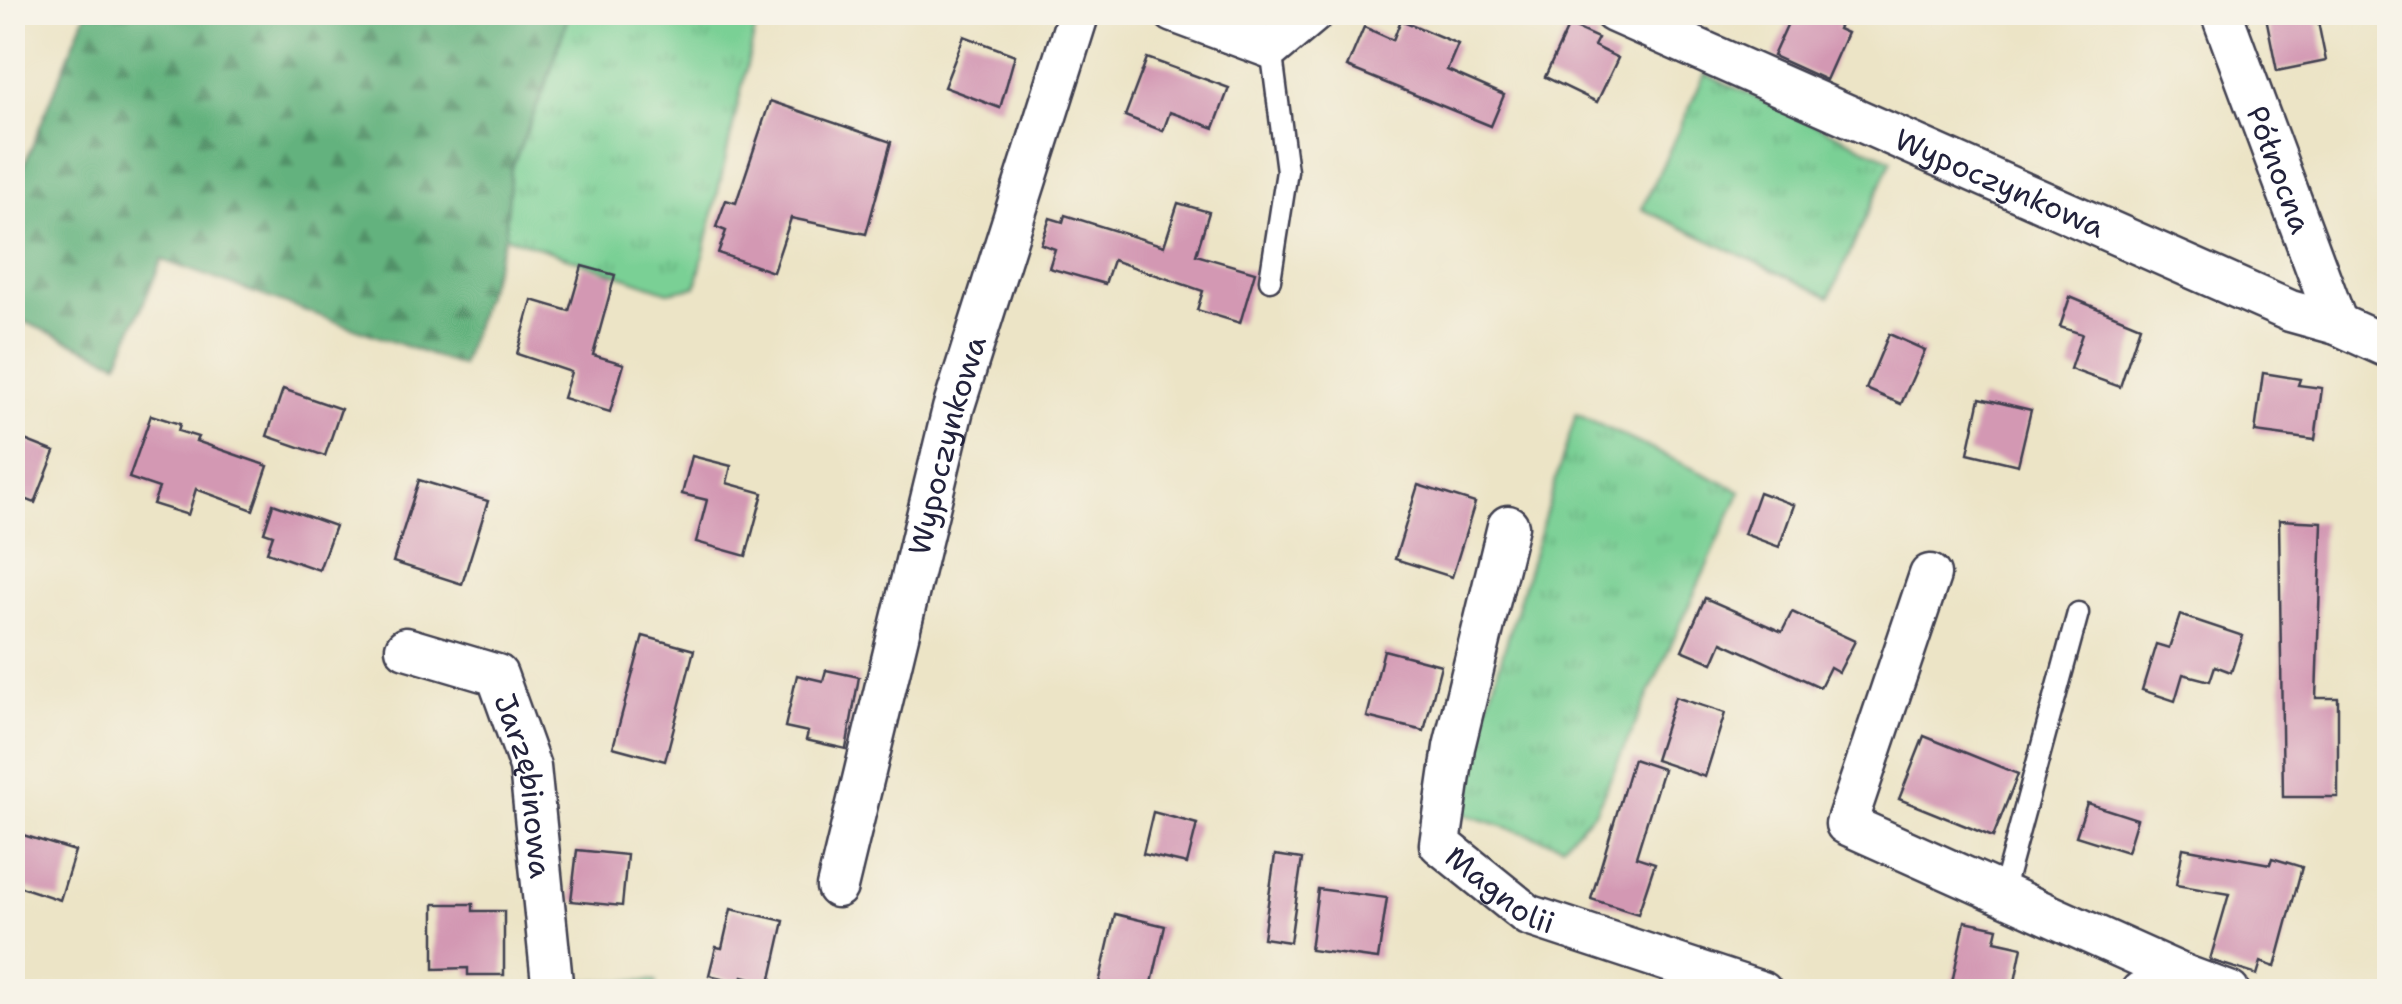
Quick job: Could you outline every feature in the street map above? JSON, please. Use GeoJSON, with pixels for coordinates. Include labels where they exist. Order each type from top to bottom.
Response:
{"type":"FeatureCollection","features":[{"type":"Feature","properties":{"kind":"street","name":"Wypoczynkowa"},"geometry":{"type":"LineString","coordinates":[[837,887],[953,410],[1079,12]]}},
{"type":"Feature","properties":{"kind":"street"},"geometry":{"type":"LineString","coordinates":[[1174,12],[1271,48],[1314,12]]}},
{"type":"Feature","properties":{"kind":"street","name":"Wypoczynkowa"},"geometry":{"type":"LineString","coordinates":[[1614,12],[2290,311],[2337,324],[2390,348]]}},
{"type":"Feature","properties":{"kind":"street","name":"Północna"},"geometry":{"type":"LineString","coordinates":[[2221,12],[2337,324]]}},
{"type":"Feature","properties":{"kind":"street","name":"Magnolii"},"geometry":{"type":"LineString","coordinates":[[1508,526],[1454,747],[1440,844],[1528,915],[1762,992]]}},
{"type":"Feature","properties":{"kind":"street"},"geometry":{"type":"LineString","coordinates":[[1930,576],[1846,824],[2183,976],[2229,992]]}},
{"type":"Feature","properties":{"kind":"street","name":"Jarzębinowa"},"geometry":{"type":"LineString","coordinates":[[406,648],[497,675],[530,767],[552,992]]}},
{"type":"Feature","properties":{"kind":"street"},"geometry":{"type":"LineString","coordinates":[[2141,992],[2183,976]]}},
{"type":"Feature","properties":{"kind":"lane"},"geometry":{"type":"LineString","coordinates":[[1270,280],[1287,171],[1271,48]]}},
{"type":"Feature","properties":{"kind":"lane"},"geometry":{"type":"LineString","coordinates":[[2002,892],[2078,613]]}},
{"type":"Feature","properties":{"kind":"green space"},"geometry":{"type":"Polygon","coordinates":[[[86,13],[569,13],[547,82],[511,169],[505,236],[461,366],[162,260],[118,362],[13,317],[13,193],[86,13]]]}},
{"type":"Feature","properties":{"kind":"green space"},"geometry":{"type":"Polygon","coordinates":[[[569,13],[759,13],[696,287],[668,292],[505,236],[511,169],[547,82],[569,13]]]}},
{"type":"Feature","properties":{"kind":"green space"},"geometry":{"type":"Polygon","coordinates":[[[1705,74],[1892,160],[1830,297],[1642,209],[1705,74]]]}},
{"type":"Feature","properties":{"kind":"green space"},"geometry":{"type":"Polygon","coordinates":[[[1576,414],[1741,491],[1596,810],[1562,845],[1455,811],[1576,414]]]}},
{"type":"Feature","properties":{"kind":"green space"},"geometry":{"type":"Polygon","coordinates":[[[565,981],[656,981],[656,991],[566,991],[565,981]]]}},
{"type":"Feature","properties":{"kind":"building"},"geometry":{"type":"Polygon","coordinates":[[[1793,12],[1845,12],[1838,29],[1847,33],[1826,80],[1773,56],[1793,12]]]}},
{"type":"Feature","properties":{"kind":"building"},"geometry":{"type":"Polygon","coordinates":[[[2265,12],[2316,12],[2326,61],[2277,71],[2265,12]]]}},
{"type":"Feature","properties":{"kind":"building"},"geometry":{"type":"Polygon","coordinates":[[[1401,20],[1458,44],[1447,70],[1504,95],[1491,126],[1347,67],[1364,27],[1393,40],[1401,20]]]}},
{"type":"Feature","properties":{"kind":"building"},"geometry":{"type":"Polygon","coordinates":[[[1569,25],[1598,38],[1594,46],[1618,58],[1597,102],[1545,77],[1569,25]]]}},
{"type":"Feature","properties":{"kind":"building"},"geometry":{"type":"Polygon","coordinates":[[[964,36],[1015,55],[1000,108],[944,87],[964,36]]]}},
{"type":"Feature","properties":{"kind":"building"},"geometry":{"type":"Polygon","coordinates":[[[1147,58],[1229,88],[1214,128],[1170,112],[1163,131],[1125,116],[1147,58]]]}},
{"type":"Feature","properties":{"kind":"building"},"geometry":{"type":"Polygon","coordinates":[[[770,101],[891,142],[866,234],[791,218],[773,272],[718,253],[726,231],[716,227],[726,200],[736,203],[770,101]]]}},
{"type":"Feature","properties":{"kind":"building"},"geometry":{"type":"Polygon","coordinates":[[[1178,203],[1209,212],[1196,255],[1255,272],[1240,323],[1197,310],[1203,291],[1113,260],[1105,284],[1049,268],[1055,249],[1041,244],[1050,218],[1063,222],[1065,215],[1164,246],[1178,203]]]}},
{"type":"Feature","properties":{"kind":"building"},"geometry":{"type":"Polygon","coordinates":[[[582,266],[615,275],[593,355],[624,364],[610,412],[563,398],[571,372],[517,354],[532,300],[569,311],[582,266]]]}},
{"type":"Feature","properties":{"kind":"building"},"geometry":{"type":"Polygon","coordinates":[[[2070,297],[2140,326],[2120,387],[2070,369],[2082,334],[2060,327],[2070,297]]]}},
{"type":"Feature","properties":{"kind":"building"},"geometry":{"type":"Polygon","coordinates":[[[1889,334],[1925,350],[1901,404],[1866,389],[1889,334]]]}},
{"type":"Feature","properties":{"kind":"building"},"geometry":{"type":"Polygon","coordinates":[[[2263,373],[2300,379],[2298,385],[2322,388],[2315,440],[2255,432],[2263,373]]]}},
{"type":"Feature","properties":{"kind":"building"},"geometry":{"type":"Polygon","coordinates":[[[283,389],[341,409],[325,456],[267,436],[283,389]]]}},
{"type":"Feature","properties":{"kind":"building"},"geometry":{"type":"Polygon","coordinates":[[[1980,398],[2031,410],[2018,465],[1968,453],[1980,398]]]}},
{"type":"Feature","properties":{"kind":"building"},"geometry":{"type":"Polygon","coordinates":[[[151,415],[180,424],[178,431],[198,437],[196,441],[268,466],[253,510],[196,489],[188,515],[153,504],[159,488],[129,478],[151,415]]]}},
{"type":"Feature","properties":{"kind":"building"},"geometry":{"type":"Polygon","coordinates":[[[12,435],[55,452],[35,503],[12,494],[12,435]]]}},
{"type":"Feature","properties":{"kind":"building"},"geometry":{"type":"Polygon","coordinates":[[[692,456],[731,466],[727,483],[763,493],[746,556],[696,542],[707,500],[682,494],[692,456]]]}},
{"type":"Feature","properties":{"kind":"building"},"geometry":{"type":"Polygon","coordinates":[[[419,480],[488,501],[462,584],[393,562],[419,480]]]}},
{"type":"Feature","properties":{"kind":"building"},"geometry":{"type":"Polygon","coordinates":[[[1418,485],[1475,503],[1452,577],[1395,559],[1418,485]]]}},
{"type":"Feature","properties":{"kind":"building"},"geometry":{"type":"Polygon","coordinates":[[[1759,492],[1794,505],[1779,547],[1744,534],[1759,492]]]}},
{"type":"Feature","properties":{"kind":"building"},"geometry":{"type":"Polygon","coordinates":[[[273,504],[335,526],[319,570],[267,552],[273,535],[264,532],[273,504]]]}},
{"type":"Feature","properties":{"kind":"building"},"geometry":{"type":"Polygon","coordinates":[[[2279,520],[2322,522],[2316,698],[2338,698],[2338,797],[2283,797],[2279,520]]]}},
{"type":"Feature","properties":{"kind":"building"},"geometry":{"type":"Polygon","coordinates":[[[1705,598],[1782,632],[1792,612],[1855,641],[1839,672],[1830,667],[1820,687],[1722,642],[1713,663],[1682,650],[1705,598]]]}},
{"type":"Feature","properties":{"kind":"building"},"geometry":{"type":"Polygon","coordinates":[[[2180,615],[2243,636],[2231,672],[2215,666],[2210,681],[2183,674],[2175,701],[2142,690],[2156,644],[2169,648],[2180,615]]]}},
{"type":"Feature","properties":{"kind":"building"},"geometry":{"type":"Polygon","coordinates":[[[643,636],[694,650],[665,761],[613,747],[643,636]]]}},
{"type":"Feature","properties":{"kind":"building"},"geometry":{"type":"Polygon","coordinates":[[[1384,650],[1441,665],[1424,731],[1367,717],[1384,650]]]}},
{"type":"Feature","properties":{"kind":"building"},"geometry":{"type":"Polygon","coordinates":[[[826,670],[859,677],[846,749],[806,740],[808,732],[785,727],[797,675],[823,681],[826,670]]]}},
{"type":"Feature","properties":{"kind":"building"},"geometry":{"type":"Polygon","coordinates":[[[1675,697],[1725,713],[1705,777],[1655,760],[1675,697]]]}},
{"type":"Feature","properties":{"kind":"building"},"geometry":{"type":"Polygon","coordinates":[[[1924,736],[2018,774],[1993,837],[1899,799],[1924,736]]]}},
{"type":"Feature","properties":{"kind":"building"},"geometry":{"type":"Polygon","coordinates":[[[1633,759],[1663,769],[1636,857],[1655,863],[1638,914],[1591,899],[1633,759]]]}},
{"type":"Feature","properties":{"kind":"building"},"geometry":{"type":"Polygon","coordinates":[[[2087,803],[2137,819],[2127,852],[2076,836],[2087,803]]]}},
{"type":"Feature","properties":{"kind":"building"},"geometry":{"type":"Polygon","coordinates":[[[1153,812],[1197,824],[1187,864],[1143,854],[1153,812]]]}},
{"type":"Feature","properties":{"kind":"building"},"geometry":{"type":"Polygon","coordinates":[[[23,835],[75,851],[60,900],[12,884],[12,852],[18,854],[23,835]]]}},
{"type":"Feature","properties":{"kind":"building"},"geometry":{"type":"Polygon","coordinates":[[[2183,848],[2270,864],[2272,858],[2302,867],[2275,967],[2261,962],[2257,975],[2210,960],[2229,894],[2176,885],[2183,848]]]}},
{"type":"Feature","properties":{"kind":"building"},"geometry":{"type":"Polygon","coordinates":[[[577,850],[627,855],[622,906],[571,901],[577,850]]]}},
{"type":"Feature","properties":{"kind":"building"},"geometry":{"type":"Polygon","coordinates":[[[1275,855],[1302,859],[1290,942],[1263,938],[1275,855]]]}},
{"type":"Feature","properties":{"kind":"building"},"geometry":{"type":"Polygon","coordinates":[[[1318,889],[1387,898],[1378,959],[1310,950],[1318,889]]]}},
{"type":"Feature","properties":{"kind":"building"},"geometry":{"type":"Polygon","coordinates":[[[434,904],[473,904],[473,911],[504,911],[504,975],[468,975],[468,968],[434,969],[434,904]]]}},
{"type":"Feature","properties":{"kind":"building"},"geometry":{"type":"Polygon","coordinates":[[[731,909],[784,921],[770,983],[743,976],[742,983],[709,975],[716,947],[722,948],[731,909]]]}},
{"type":"Feature","properties":{"kind":"building"},"geometry":{"type":"Polygon","coordinates":[[[1115,914],[1165,926],[1150,992],[1097,992],[1115,914]]]}},
{"type":"Feature","properties":{"kind":"building"},"geometry":{"type":"Polygon","coordinates":[[[1965,921],[1998,928],[1995,941],[2022,947],[2013,992],[1950,992],[1965,921]]]}}]}
